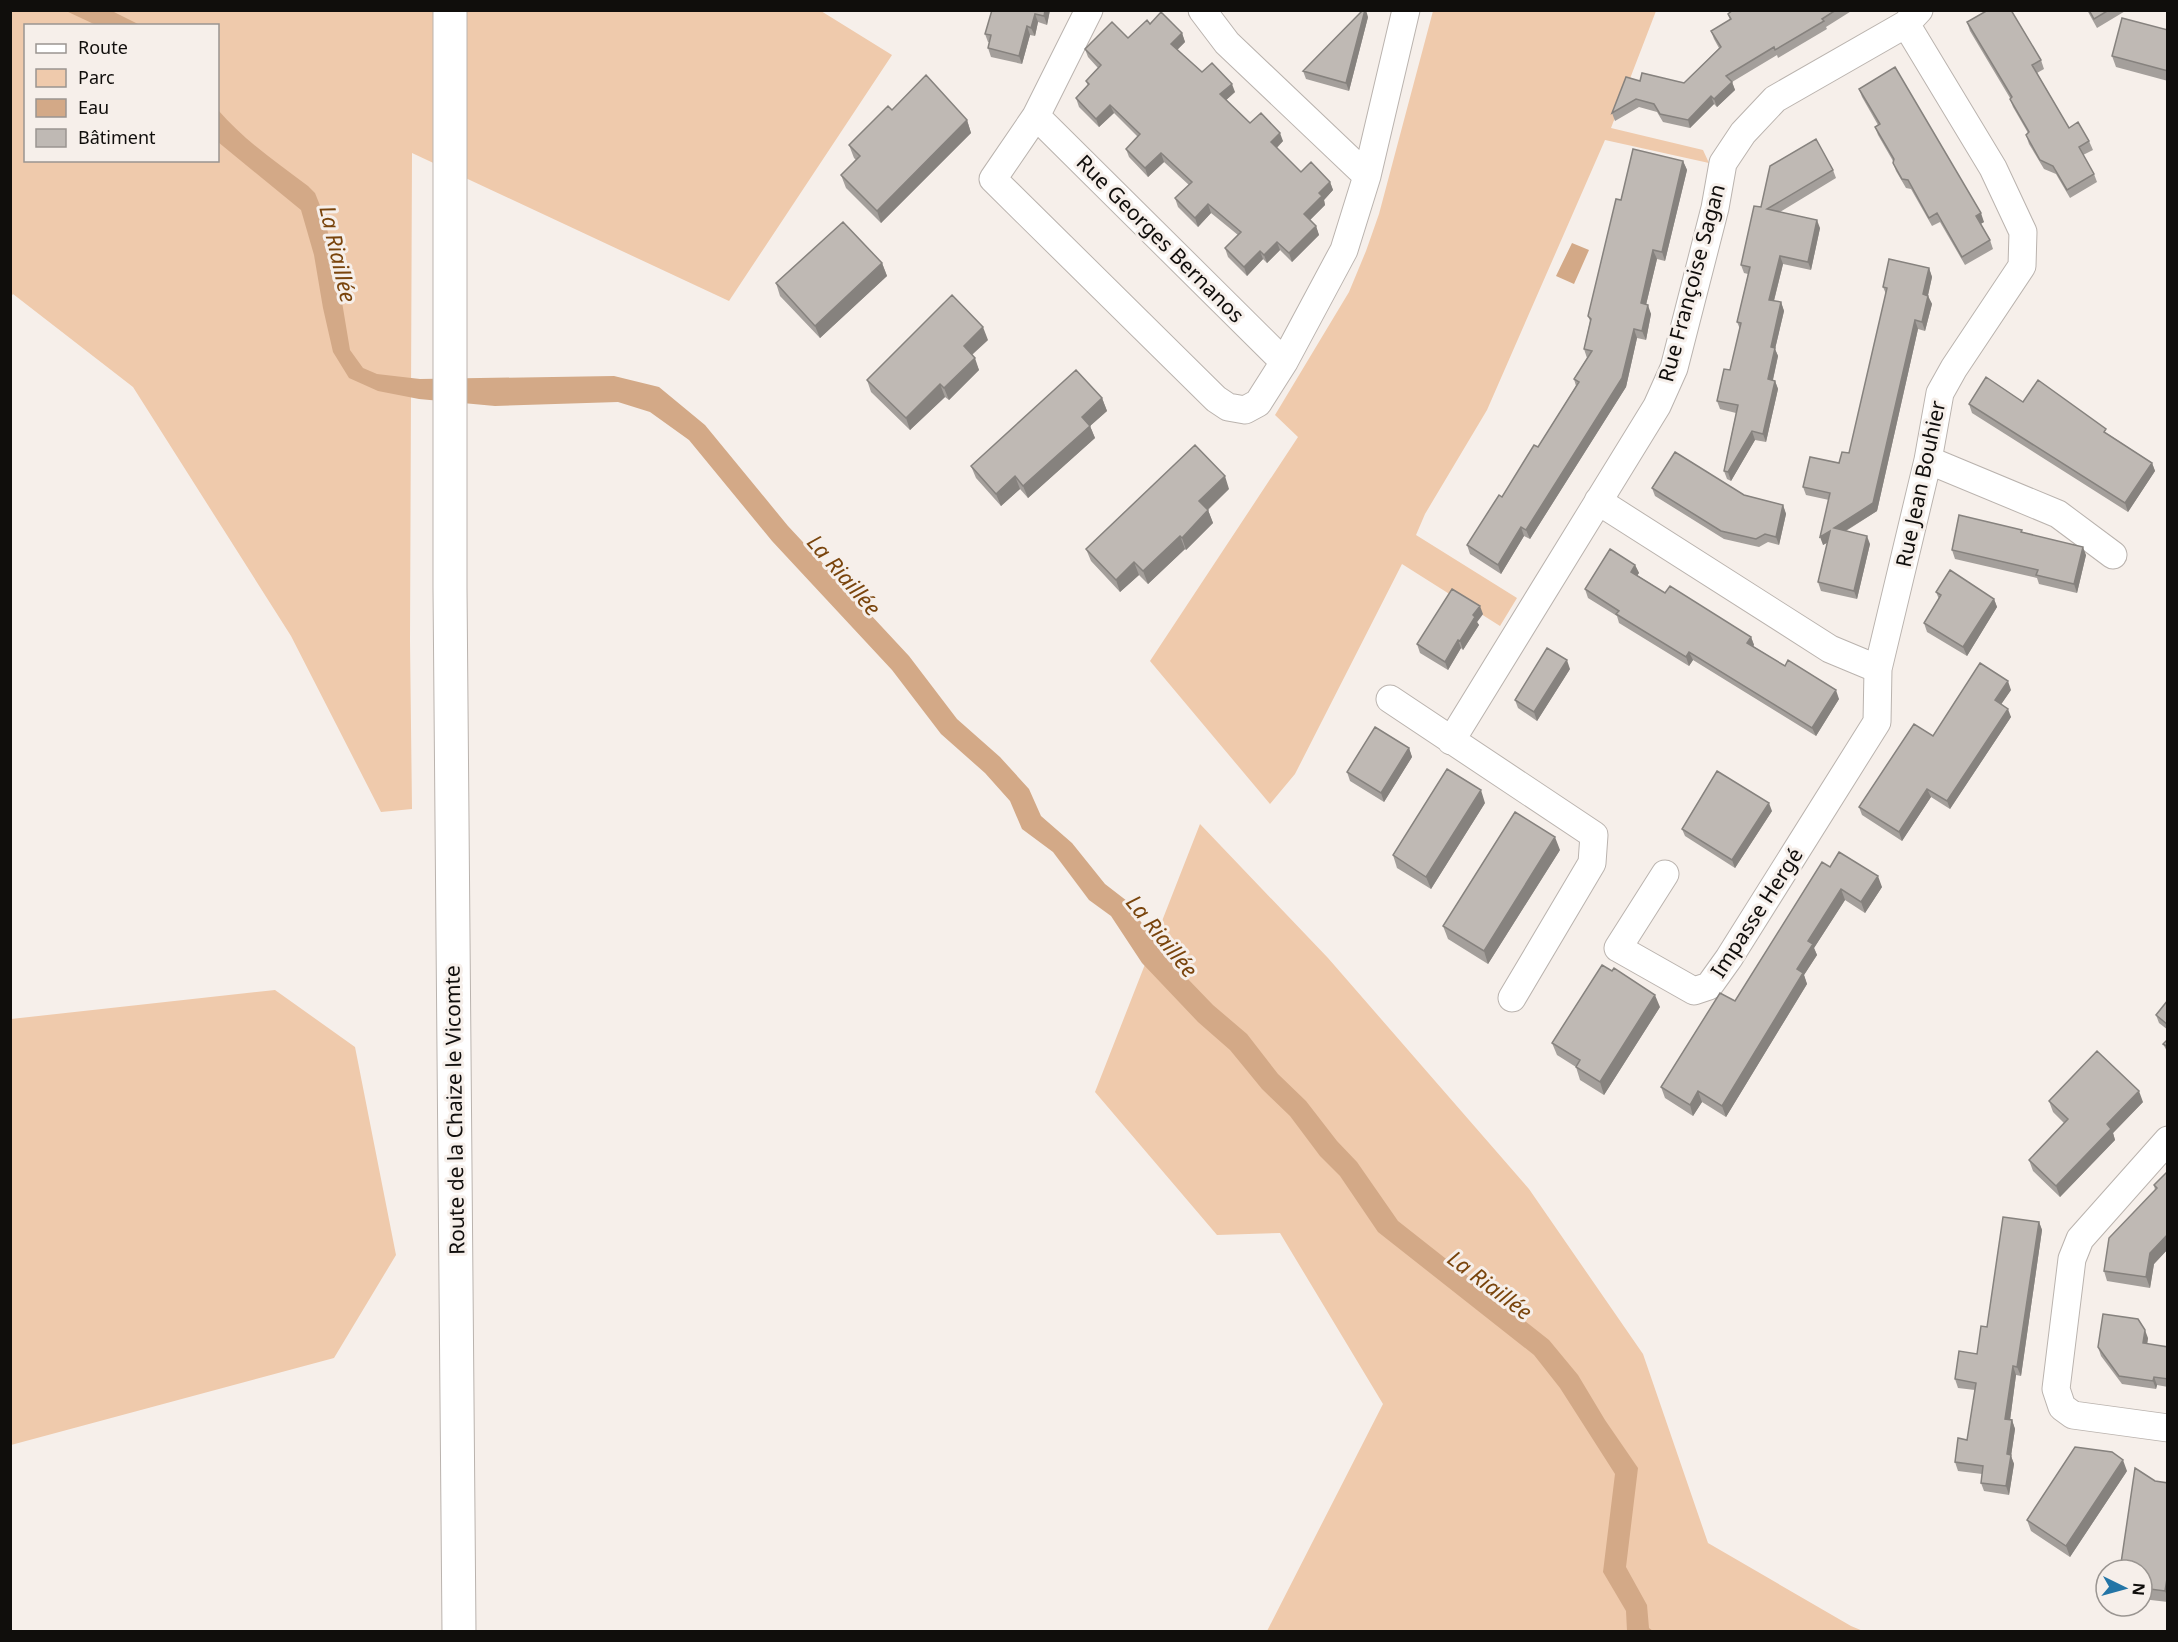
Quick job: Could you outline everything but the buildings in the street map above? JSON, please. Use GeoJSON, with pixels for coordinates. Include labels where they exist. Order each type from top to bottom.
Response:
{"type":"FeatureCollection","features":[{"type":"Feature","properties":{"kind":"main road","name":"Route de la Chaize le Vicomte"},"geometry":{"type":"LineString","coordinates":[[450,10],[450,588],[459,1632]]}},
{"type":"Feature","properties":{"kind":"street"},"geometry":{"type":"LineString","coordinates":[[1089,10],[1036,116],[993,179],[1216,399],[1228,407],[1245,410],[1258,403],[1284,362],[1344,250],[1367,177],[1406,10]]}},
{"type":"Feature","properties":{"kind":"street"},"geometry":{"type":"LineString","coordinates":[[1202,10],[1227,43],[1367,177]]}},
{"type":"Feature","properties":{"kind":"street","name":"Rue Jean Bouhier"},"geometry":{"type":"LineString","coordinates":[[1878,669],[1928,460],[1940,393],[2022,266],[2023,232],[1994,168],[1913,17]]}},
{"type":"Feature","properties":{"kind":"street","name":"Rue Françoise Sagan"},"geometry":{"type":"LineString","coordinates":[[1451,741],[1657,405],[1674,368],[1715,208],[1723,163],[1743,133],[1775,99],[1913,17]]}},
{"type":"Feature","properties":{"kind":"street","name":"Rue Georges Bernanos"},"geometry":{"type":"LineString","coordinates":[[1036,116],[1284,362]]}},
{"type":"Feature","properties":{"kind":"street"},"geometry":{"type":"LineString","coordinates":[[1928,460],[2058,514],[2113,555]]}},
{"type":"Feature","properties":{"kind":"street"},"geometry":{"type":"LineString","coordinates":[[1598,501],[1830,650],[1878,669]]}},
{"type":"Feature","properties":{"kind":"street","name":"Impasse Hergé"},"geometry":{"type":"LineString","coordinates":[[1665,874],[1618,948],[1694,991],[1709,986],[1729,958],[1877,722],[1878,669]]}},
{"type":"Feature","properties":{"kind":"street"},"geometry":{"type":"LineString","coordinates":[[1390,699],[1594,835],[1592,863],[1512,998]]}},
{"type":"Feature","properties":{"kind":"street"},"geometry":{"type":"LineString","coordinates":[[2168,1140],[2080,1239],[2072,1259],[2056,1389],[2062,1407],[2073,1415],[2168,1428]]}},
{"type":"Feature","properties":{"kind":"green space"},"geometry":{"type":"Polygon","coordinates":[[[11,11],[821,11],[892,55],[729,301],[412,153],[410,641],[412,809],[381,812],[291,636],[133,387],[13,294],[11,297],[11,11]]]}},
{"type":"Feature","properties":{"kind":"green space"},"geometry":{"type":"Polygon","coordinates":[[[1433,11],[1656,11],[1611,128],[1703,150],[1709,163],[1605,140],[1487,410],[1425,514],[1416,535],[1517,598],[1500,626],[1402,564],[1295,774],[1270,804],[1150,661],[1298,437],[1275,415],[1349,292],[1366,251],[1379,214],[1433,11]]]}},
{"type":"Feature","properties":{"kind":"green space"},"geometry":{"type":"Polygon","coordinates":[[[1200,824],[1328,958],[1529,1189],[1643,1354],[1708,1543],[1863,1631],[1267,1631],[1383,1404],[1280,1233],[1217,1235],[1095,1092],[1200,824]]]}},
{"type":"Feature","properties":{"kind":"green space"},"geometry":{"type":"Polygon","coordinates":[[[275,990],[355,1047],[396,1255],[334,1358],[11,1445],[11,1019],[275,990]]]}},
{"type":"Feature","properties":{"kind":"water"},"geometry":{"type":"Polygon","coordinates":[[[66,11],[112,11],[138,24],[94,24],[66,11]]]}},
{"type":"Feature","properties":{"kind":"water"},"geometry":{"type":"Polygon","coordinates":[[[219,111],[249,141],[315,193],[323,213],[335,260],[350,350],[363,368],[377,374],[420,379],[614,376],[659,387],[705,425],[788,526],[909,656],[957,719],[1000,757],[1029,789],[1041,816],[1072,843],[1105,884],[1127,901],[1159,949],[1213,1005],[1247,1034],[1278,1074],[1306,1101],[1337,1141],[1357,1162],[1398,1221],[1549,1340],[1578,1375],[1638,1468],[1626,1567],[1647,1605],[1649,1628],[1653,1631],[1627,1631],[1626,1611],[1603,1572],[1615,1474],[1560,1388],[1534,1355],[1378,1232],[1340,1176],[1320,1156],[1290,1116],[1262,1089],[1230,1050],[1198,1022],[1142,963],[1111,916],[1089,900],[1053,852],[1022,829],[1010,801],[985,773],[941,734],[892,670],[772,541],[689,440],[650,412],[618,402],[495,406],[419,399],[378,391],[349,378],[333,352],[314,255],[301,210],[219,143],[219,111]]]}},
{"type":"Feature","properties":{"kind":"water"},"geometry":{"type":"Polygon","coordinates":[[[1572,243],[1589,250],[1574,284],[1556,276],[1572,243]]]}},
{"type":"Feature","properties":{"kind":"water label","name":"La Riaillée"},"geometry":{"type":"Point","coordinates":[338,254]}},
{"type":"Feature","properties":{"kind":"water label","name":"La Riaillée"},"geometry":{"type":"Point","coordinates":[844,575]}},
{"type":"Feature","properties":{"kind":"water label","name":"La Riaillée"},"geometry":{"type":"Point","coordinates":[1162,936]}},
{"type":"Feature","properties":{"kind":"water label","name":"La Riaillée"},"geometry":{"type":"Point","coordinates":[1490,1285]}}]}
